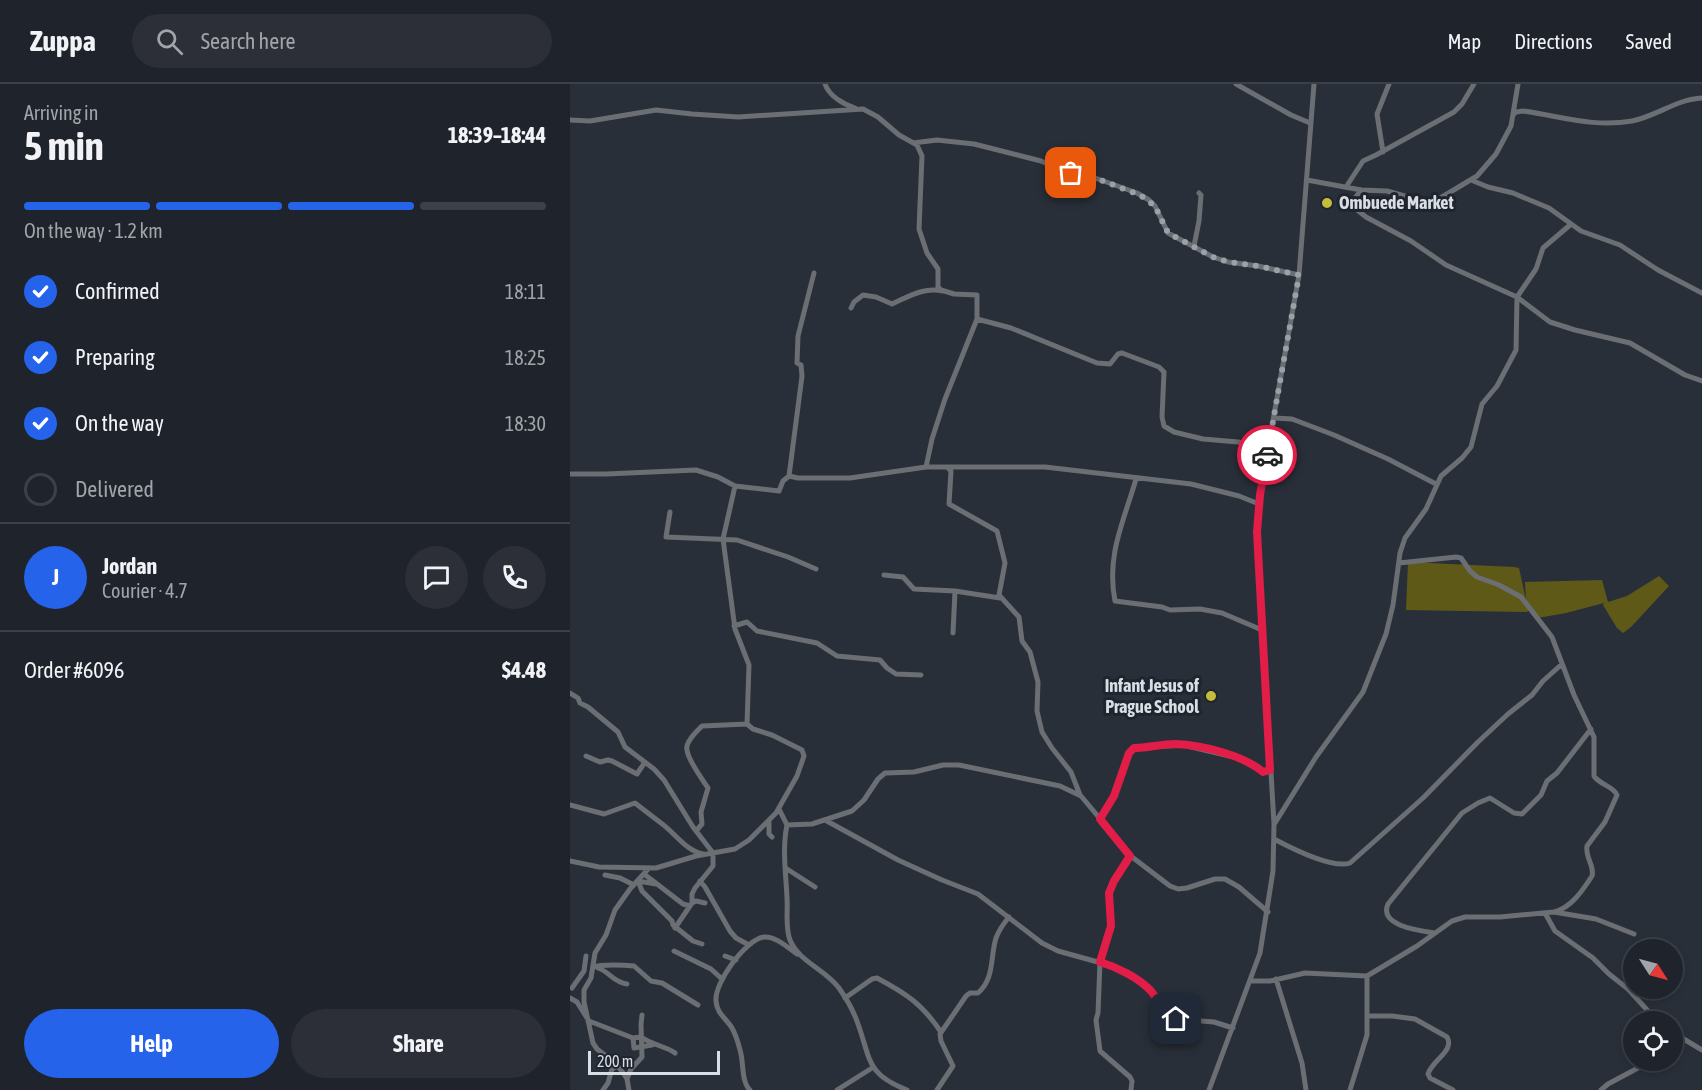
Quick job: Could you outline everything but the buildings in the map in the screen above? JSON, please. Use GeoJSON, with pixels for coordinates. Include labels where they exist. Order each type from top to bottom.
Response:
{"type":"FeatureCollection","features":[{"type":"Feature","properties":{"kind":"street"},"geometry":{"type":"LineString","coordinates":[[825,84],[825,88],[839,100],[872,113],[919,148],[922,156],[920,232],[927,253],[938,269],[938,287],[943,291]]}},
{"type":"Feature","properties":{"kind":"street"},"geometry":{"type":"LineString","coordinates":[[1236,84],[1310,123]]}},
{"type":"Feature","properties":{"kind":"street"},"geometry":{"type":"LineString","coordinates":[[1209,1090],[1260,952],[1273,872],[1274,824],[1257,541],[1259,504],[1299,275],[1314,84]]}},
{"type":"Feature","properties":{"kind":"street"},"geometry":{"type":"LineString","coordinates":[[1383,152],[1377,114],[1389,84]]}},
{"type":"Feature","properties":{"kind":"street"},"geometry":{"type":"LineString","coordinates":[[1346,187],[1364,160],[1383,152],[1457,110],[1474,84]]}},
{"type":"Feature","properties":{"kind":"street"},"geometry":{"type":"LineString","coordinates":[[1308,180],[1361,190],[1387,192],[1412,199],[1431,201],[1440,199],[1483,172],[1497,154],[1511,126],[1518,84]]}},
{"type":"Feature","properties":{"kind":"street"},"geometry":{"type":"LineString","coordinates":[[1512,116],[1516,112],[1523,111],[1587,123],[1618,123],[1650,116],[1684,100],[1702,98]]}},
{"type":"Feature","properties":{"kind":"street"},"geometry":{"type":"LineString","coordinates":[[829,111],[842,106],[839,100]]}},
{"type":"Feature","properties":{"kind":"street"},"geometry":{"type":"LineString","coordinates":[[570,120],[598,120],[656,110],[738,117],[858,109]]}},
{"type":"Feature","properties":{"kind":"street"},"geometry":{"type":"LineString","coordinates":[[913,143],[937,140],[986,147],[1041,161],[1063,171],[1084,175],[1137,193],[1152,203],[1168,233],[1224,261],[1299,275]]}},
{"type":"Feature","properties":{"kind":"street"},"geometry":{"type":"LineString","coordinates":[[1471,180],[1541,204],[1554,211],[1570,225],[1587,234],[1620,245],[1658,270],[1702,293]]}},
{"type":"Feature","properties":{"kind":"street"},"geometry":{"type":"LineString","coordinates":[[1361,190],[1353,201],[1360,213],[1446,265],[1517,297],[1550,321],[1575,330],[1630,343],[1685,375],[1702,381]]}},
{"type":"Feature","properties":{"kind":"street"},"geometry":{"type":"LineString","coordinates":[[1194,246],[1199,221],[1201,195],[1199,193]]}},
{"type":"Feature","properties":{"kind":"street"},"geometry":{"type":"LineString","coordinates":[[1274,824],[1316,757],[1363,692],[1386,634],[1405,537],[1426,509],[1436,484],[1443,474],[1459,462],[1473,441],[1482,404],[1497,386],[1513,358],[1517,338],[1517,297],[1536,269],[1543,248],[1570,225]]}},
{"type":"Feature","properties":{"kind":"street"},"geometry":{"type":"LineString","coordinates":[[570,474],[696,470],[735,486],[779,491],[783,481],[789,476],[802,376],[801,367],[796,359],[798,336],[814,273]]}},
{"type":"Feature","properties":{"kind":"street"},"geometry":{"type":"LineString","coordinates":[[851,308],[854,302],[863,295],[876,297],[892,304],[921,290],[932,289],[961,295],[977,295],[977,319],[945,399],[932,439],[926,468]]}},
{"type":"Feature","properties":{"kind":"street"},"geometry":{"type":"LineString","coordinates":[[977,319],[1011,328],[1097,363],[1110,364],[1118,354],[1122,353],[1159,367],[1164,372],[1162,417],[1164,426],[1185,436],[1238,442],[1268,451]]}},
{"type":"Feature","properties":{"kind":"street"},"geometry":{"type":"LineString","coordinates":[[1274,418],[1292,419],[1334,435],[1436,484]]}},
{"type":"Feature","properties":{"kind":"street"},"geometry":{"type":"LineString","coordinates":[[789,476],[850,478],[926,468],[1045,467],[1191,484],[1239,496],[1259,504]]}},
{"type":"Feature","properties":{"kind":"street"},"geometry":{"type":"LineString","coordinates":[[948,468],[951,471],[949,504],[997,531],[1005,563],[998,592],[1019,617],[1022,641],[1030,652],[1037,675],[1037,711],[1041,728],[1052,748],[1074,776],[1080,796]]}},
{"type":"Feature","properties":{"kind":"street"},"geometry":{"type":"LineString","coordinates":[[1136,479],[1117,534],[1113,565],[1115,600],[1170,610],[1200,609],[1222,614],[1262,630]]}},
{"type":"Feature","properties":{"kind":"street"},"geometry":{"type":"LineString","coordinates":[[735,486],[723,539],[734,626],[749,665],[747,724]]}},
{"type":"Feature","properties":{"kind":"street"},"geometry":{"type":"LineString","coordinates":[[670,512],[666,537],[723,539],[748,544],[816,569]]}},
{"type":"Feature","properties":{"kind":"street"},"geometry":{"type":"LineString","coordinates":[[1399,563],[1455,557],[1462,559],[1477,577],[1508,589],[1525,601],[1552,637],[1591,729],[1595,744],[1594,776],[1598,781],[1616,791],[1617,797],[1605,822],[1587,846],[1587,859],[1594,871],[1593,876],[1567,906],[1554,912]]}},
{"type":"Feature","properties":{"kind":"street"},"geometry":{"type":"LineString","coordinates":[[884,575],[903,577],[914,589],[955,591],[1003,599]]}},
{"type":"Feature","properties":{"kind":"street"},"geometry":{"type":"LineString","coordinates":[[953,633],[955,591]]}},
{"type":"Feature","properties":{"kind":"street"},"geometry":{"type":"LineString","coordinates":[[734,626],[747,622],[757,631],[818,643],[837,656],[880,660],[886,668],[896,674],[921,675]]}},
{"type":"Feature","properties":{"kind":"street"},"geometry":{"type":"LineString","coordinates":[[1274,839],[1304,854],[1340,864],[1350,862],[1423,798],[1478,742],[1532,695],[1562,664]]}},
{"type":"Feature","properties":{"kind":"street"},"geometry":{"type":"LineString","coordinates":[[570,693],[618,732],[625,747],[664,780],[696,831],[714,853],[713,866],[692,894],[691,904]]}},
{"type":"Feature","properties":{"kind":"street"},"geometry":{"type":"LineString","coordinates":[[570,861],[599,867],[663,867],[740,847],[779,808],[797,776],[804,756],[803,752],[790,743],[753,729],[747,724],[702,726],[687,746],[695,770],[708,788],[701,812],[702,824],[696,831]]}},
{"type":"Feature","properties":{"kind":"street"},"geometry":{"type":"LineString","coordinates":[[1435,933],[1401,926],[1386,912],[1387,906],[1460,814],[1478,802],[1490,798],[1516,814],[1522,814],[1541,795],[1547,781],[1557,773],[1591,729]]}},
{"type":"Feature","properties":{"kind":"street"},"geometry":{"type":"LineString","coordinates":[[1100,819],[1114,796],[1129,753],[1134,748],[1183,745],[1238,758],[1263,772],[1270,770]]}},
{"type":"Feature","properties":{"kind":"street"},"geometry":{"type":"LineString","coordinates":[[586,756],[600,762],[612,761],[637,774],[645,762]]}},
{"type":"Feature","properties":{"kind":"street"},"geometry":{"type":"LineString","coordinates":[[787,825],[807,825],[854,810],[864,801],[878,779],[885,773],[914,772],[943,765],[970,766],[1069,789],[1080,796],[1130,856],[1163,882],[1174,888],[1186,888],[1215,879],[1225,879],[1239,887],[1268,912]]}},
{"type":"Feature","properties":{"kind":"street"},"geometry":{"type":"LineString","coordinates":[[570,805],[604,814],[635,803],[663,824],[686,846],[697,853],[706,854]]}},
{"type":"Feature","properties":{"kind":"street"},"geometry":{"type":"LineString","coordinates":[[779,808],[787,825],[785,845],[788,931],[790,941],[802,957]]}},
{"type":"Feature","properties":{"kind":"street"},"geometry":{"type":"LineString","coordinates":[[769,820],[769,834],[772,837]]}},
{"type":"Feature","properties":{"kind":"street"},"geometry":{"type":"LineString","coordinates":[[825,820],[898,860],[978,894],[1042,943],[1058,951],[1100,962],[1119,970],[1153,993],[1168,1016],[1176,1019],[1209,1021],[1233,1028]]}},
{"type":"Feature","properties":{"kind":"street"},"geometry":{"type":"LineString","coordinates":[[1130,856],[1109,893],[1111,926],[1100,962],[1098,1013],[1095,1022],[1099,1049],[1130,1077],[1131,1090]]}},
{"type":"Feature","properties":{"kind":"street"},"geometry":{"type":"LineString","coordinates":[[629,1090],[627,1076],[593,1043],[584,1002],[585,987],[591,978],[595,953],[606,935],[615,910],[649,868]]}},
{"type":"Feature","properties":{"kind":"street"},"geometry":{"type":"LineString","coordinates":[[787,869],[815,887]]}},
{"type":"Feature","properties":{"kind":"street"},"geometry":{"type":"LineString","coordinates":[[644,874],[683,904],[691,904]]}},
{"type":"Feature","properties":{"kind":"street"},"geometry":{"type":"LineString","coordinates":[[605,875],[636,883],[656,884]]}},
{"type":"Feature","properties":{"kind":"street"},"geometry":{"type":"LineString","coordinates":[[700,881],[730,931],[736,938],[749,945]]}},
{"type":"Feature","properties":{"kind":"street"},"geometry":{"type":"LineString","coordinates":[[636,883],[672,921],[675,928],[702,945]]}},
{"type":"Feature","properties":{"kind":"street"},"geometry":{"type":"LineString","coordinates":[[675,928],[691,904],[696,901],[705,903]]}},
{"type":"Feature","properties":{"kind":"street"},"geometry":{"type":"LineString","coordinates":[[1251,981],[1305,973],[1367,976],[1418,946],[1452,921],[1465,917],[1500,917],[1554,912],[1596,919],[1634,933]]}},
{"type":"Feature","properties":{"kind":"street"},"geometry":{"type":"LineString","coordinates":[[1545,913],[1555,931],[1593,958],[1628,989],[1648,1011]]}},
{"type":"Feature","properties":{"kind":"street"},"geometry":{"type":"LineString","coordinates":[[941,1032],[966,996],[970,993],[978,993],[983,987],[992,967],[997,936],[1010,917]]}},
{"type":"Feature","properties":{"kind":"street"},"geometry":{"type":"LineString","coordinates":[[750,1090],[745,1084],[744,1065],[735,1034],[720,1014],[716,1004],[716,990],[736,960],[749,945],[760,938],[772,938],[826,975],[845,998],[858,1022],[872,1068],[892,1084],[907,1090]]}},
{"type":"Feature","properties":{"kind":"street"},"geometry":{"type":"LineString","coordinates":[[674,951],[711,969],[722,979]]}},
{"type":"Feature","properties":{"kind":"street"},"geometry":{"type":"LineString","coordinates":[[572,988],[584,971],[586,956]]}},
{"type":"Feature","properties":{"kind":"street"},"geometry":{"type":"LineString","coordinates":[[725,956],[736,960]]}},
{"type":"Feature","properties":{"kind":"street"},"geometry":{"type":"LineString","coordinates":[[594,967],[598,965],[634,966],[651,981],[662,983],[698,1005]]}},
{"type":"Feature","properties":{"kind":"street"},"geometry":{"type":"LineString","coordinates":[[594,967],[602,969],[619,982],[627,984]]}},
{"type":"Feature","properties":{"kind":"street"},"geometry":{"type":"LineString","coordinates":[[1350,1090],[1366,1039],[1367,976]]}},
{"type":"Feature","properties":{"kind":"street"},"geometry":{"type":"LineString","coordinates":[[578,978],[585,987]]}},
{"type":"Feature","properties":{"kind":"street"},"geometry":{"type":"LineString","coordinates":[[845,998],[872,979],[877,978],[906,994],[922,1007],[941,1032],[941,1041],[954,1066],[937,1090]]}},
{"type":"Feature","properties":{"kind":"street"},"geometry":{"type":"LineString","coordinates":[[1276,979],[1302,1063],[1306,1090]]}},
{"type":"Feature","properties":{"kind":"street"},"geometry":{"type":"LineString","coordinates":[[570,998],[577,1002],[584,1016],[589,1020],[633,1038],[641,1037],[652,1045],[670,1049],[675,1053]]}},
{"type":"Feature","properties":{"kind":"street"},"geometry":{"type":"LineString","coordinates":[[627,1076],[642,1057],[642,1015]]}},
{"type":"Feature","properties":{"kind":"street"},"geometry":{"type":"LineString","coordinates":[[1368,1016],[1415,1019],[1447,1037],[1449,1046],[1434,1062],[1428,1074],[1432,1079],[1453,1090]]}},
{"type":"Feature","properties":{"kind":"street"},"geometry":{"type":"LineString","coordinates":[[633,1038],[634,1048],[652,1045]]}},
{"type":"Feature","properties":{"kind":"street"},"geometry":{"type":"LineString","coordinates":[[1683,1039],[1702,1050]]}},
{"type":"Feature","properties":{"kind":"street"},"geometry":{"type":"LineString","coordinates":[[603,1090],[608,1083],[612,1069],[617,1066]]}},
{"type":"Feature","properties":{"kind":"street"},"geometry":{"type":"LineString","coordinates":[[837,1090],[872,1068]]}},
{"type":"Feature","properties":{"kind":"street"},"geometry":{"type":"LineString","coordinates":[[1601,1090],[1632,1071]]}},
{"type":"Feature","properties":{"kind":"shaded area"},"geometry":{"type":"Polygon","coordinates":[[[1408,562],[1519,568],[1526,600],[1525,582],[1602,580],[1608,602],[1627,596],[1659,576],[1669,586],[1623,633],[1617,628],[1603,605],[1604,603],[1538,618],[1529,610],[1527,612],[1406,610],[1408,562]]]}},
{"type":"Feature","properties":{"kind":"way so far"},"geometry":{"type":"LineString","coordinates":[[1071,173],[1098,179],[1140,195],[1155,206],[1168,233],[1213,257],[1228,262],[1299,275],[1267,455]]}},
{"type":"Feature","properties":{"kind":"place","name":"Ombuede Market"},"geometry":{"type":"Point","coordinates":[1327,203]}},
{"type":"Feature","properties":{"kind":"place","name":"Infant Jesus of Prague School"},"geometry":{"type":"Point","coordinates":[1211,696]}},
{"type":"Feature","properties":{"kind":"route"},"geometry":{"type":"LineString","coordinates":[[1176,1019],[1165,1014],[1153,993],[1144,985],[1100,962],[1111,926],[1109,893],[1130,856],[1100,819],[1114,796],[1129,753],[1134,748],[1183,745],[1229,754],[1254,765],[1263,772],[1270,770],[1257,532],[1267,455]]}}]}
